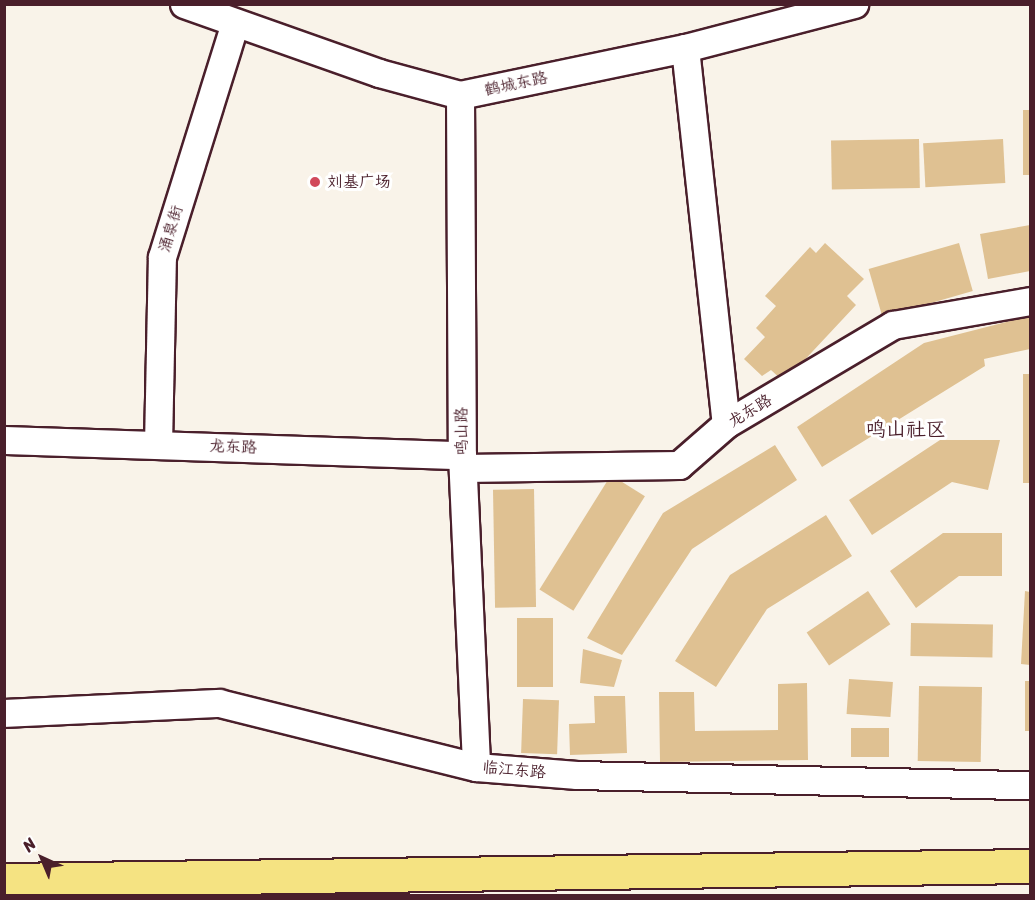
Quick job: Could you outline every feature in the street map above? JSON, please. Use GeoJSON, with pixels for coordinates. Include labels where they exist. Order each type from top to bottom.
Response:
{"type":"FeatureCollection","features":[{"type":"Feature","properties":{"kind":"main road"},"geometry":{"type":"LineString","coordinates":[[4,880],[1030,866]]}},
{"type":"Feature","properties":{"kind":"street","name":"鹤城东路"},"geometry":{"type":"LineString","coordinates":[[184,4],[460,95],[685,48],[817,9],[854,4]]}},
{"type":"Feature","properties":{"kind":"street","name":"涌泉街"},"geometry":{"type":"LineString","coordinates":[[158,445],[162,257],[236,23]]}},
{"type":"Feature","properties":{"kind":"street"},"geometry":{"type":"LineString","coordinates":[[685,48],[726,424]]}},
{"type":"Feature","properties":{"kind":"street","name":"鸣山路"},"geometry":{"type":"LineString","coordinates":[[460,95],[462,461],[476,767]]}},
{"type":"Feature","properties":{"kind":"street","name":"龙东路"},"geometry":{"type":"LineString","coordinates":[[4,440],[158,445],[462,461],[679,465],[726,424],[893,325],[1030,302]]}},
{"type":"Feature","properties":{"kind":"street","name":"临江东路"},"geometry":{"type":"LineString","coordinates":[[4,713],[219,703],[476,767],[577,775],[1030,785]]}},
{"type":"Feature","properties":{"kind":"building"},"geometry":{"type":"Polygon","coordinates":[[[1023,110],[1030,110],[1030,175],[1023,175],[1023,110]]]}},
{"type":"Feature","properties":{"kind":"building"},"geometry":{"type":"Polygon","coordinates":[[[919,139],[920,188],[832,190],[831,141],[919,139]]]}},
{"type":"Feature","properties":{"kind":"building"},"geometry":{"type":"Polygon","coordinates":[[[1003,139],[1005,183],[925,187],[923,143],[1003,139]]]}},
{"type":"Feature","properties":{"kind":"building"},"geometry":{"type":"Polygon","coordinates":[[[1030,225],[1030,271],[988,279],[980,234],[1030,225]]]}},
{"type":"Feature","properties":{"kind":"building"},"geometry":{"type":"Polygon","coordinates":[[[825,243],[864,279],[847,296],[856,305],[784,382],[771,370],[762,376],[744,359],[765,337],[756,328],[776,306],[765,296],[810,247],[816,253],[825,243]]]}},
{"type":"Feature","properties":{"kind":"building"},"geometry":{"type":"Polygon","coordinates":[[[959,243],[973,291],[882,317],[869,269],[959,243]]]}},
{"type":"Feature","properties":{"kind":"building"},"geometry":{"type":"Polygon","coordinates":[[[1030,316],[1030,349],[984,359],[985,366],[822,467],[797,427],[924,343],[1030,316]]]}},
{"type":"Feature","properties":{"kind":"building"},"geometry":{"type":"Polygon","coordinates":[[[1023,374],[1030,374],[1030,483],[1023,483],[1023,374]]]}},
{"type":"Feature","properties":{"kind":"building"},"geometry":{"type":"Polygon","coordinates":[[[940,440],[1000,440],[988,490],[952,482],[872,535],[849,500],[940,440]]]}},
{"type":"Feature","properties":{"kind":"building"},"geometry":{"type":"Polygon","coordinates":[[[775,445],[797,480],[692,549],[622,655],[587,638],[663,513],[775,445]]]}},
{"type":"Feature","properties":{"kind":"building"},"geometry":{"type":"Polygon","coordinates":[[[611,475],[645,496],[573,611],[539,589],[611,475]]]}},
{"type":"Feature","properties":{"kind":"building"},"geometry":{"type":"Polygon","coordinates":[[[534,489],[536,607],[495,608],[493,490],[534,489]]]}},
{"type":"Feature","properties":{"kind":"building"},"geometry":{"type":"Polygon","coordinates":[[[826,515],[852,556],[767,609],[716,687],[675,661],[730,575],[826,515]]]}},
{"type":"Feature","properties":{"kind":"building"},"geometry":{"type":"Polygon","coordinates":[[[943,533],[1002,533],[1002,576],[959,576],[916,608],[890,571],[943,533]]]}},
{"type":"Feature","properties":{"kind":"building"},"geometry":{"type":"Polygon","coordinates":[[[868,591],[890,624],[829,666],[807,632],[868,591]]]}},
{"type":"Feature","properties":{"kind":"building"},"geometry":{"type":"Polygon","coordinates":[[[1025,591],[1030,592],[1030,665],[1021,664],[1025,591]]]}},
{"type":"Feature","properties":{"kind":"building"},"geometry":{"type":"Polygon","coordinates":[[[517,618],[553,618],[553,687],[517,687],[517,618]]]}},
{"type":"Feature","properties":{"kind":"building"},"geometry":{"type":"Polygon","coordinates":[[[911,623],[993,624],[992,657],[910,656],[911,623]]]}},
{"type":"Feature","properties":{"kind":"building"},"geometry":{"type":"Polygon","coordinates":[[[583,649],[622,660],[614,687],[580,683],[583,649]]]}},
{"type":"Feature","properties":{"kind":"building"},"geometry":{"type":"Polygon","coordinates":[[[849,679],[893,682],[890,717],[847,714],[849,679]]]}},
{"type":"Feature","properties":{"kind":"building"},"geometry":{"type":"Polygon","coordinates":[[[1025,681],[1030,681],[1030,731],[1025,731],[1025,681]]]}},
{"type":"Feature","properties":{"kind":"building"},"geometry":{"type":"Polygon","coordinates":[[[807,683],[808,760],[660,762],[659,692],[694,692],[695,731],[778,730],[778,684],[807,683]]]}},
{"type":"Feature","properties":{"kind":"building"},"geometry":{"type":"Polygon","coordinates":[[[919,686],[982,687],[981,762],[918,761],[919,686]]]}},
{"type":"Feature","properties":{"kind":"building"},"geometry":{"type":"Polygon","coordinates":[[[594,696],[625,696],[627,753],[570,755],[569,724],[595,723],[594,696]]]}},
{"type":"Feature","properties":{"kind":"building"},"geometry":{"type":"Polygon","coordinates":[[[523,699],[559,700],[557,754],[521,753],[523,699]]]}},
{"type":"Feature","properties":{"kind":"building"},"geometry":{"type":"Polygon","coordinates":[[[851,728],[889,728],[889,757],[851,757],[851,728]]]}},
{"type":"Feature","properties":{"kind":"place","name":"刘基广场"},"geometry":{"type":"Point","coordinates":[315,182]}},
{"type":"Feature","properties":{"kind":"district","name":"鸣山社区"},"geometry":{"type":"Point","coordinates":[906,429]}}]}
